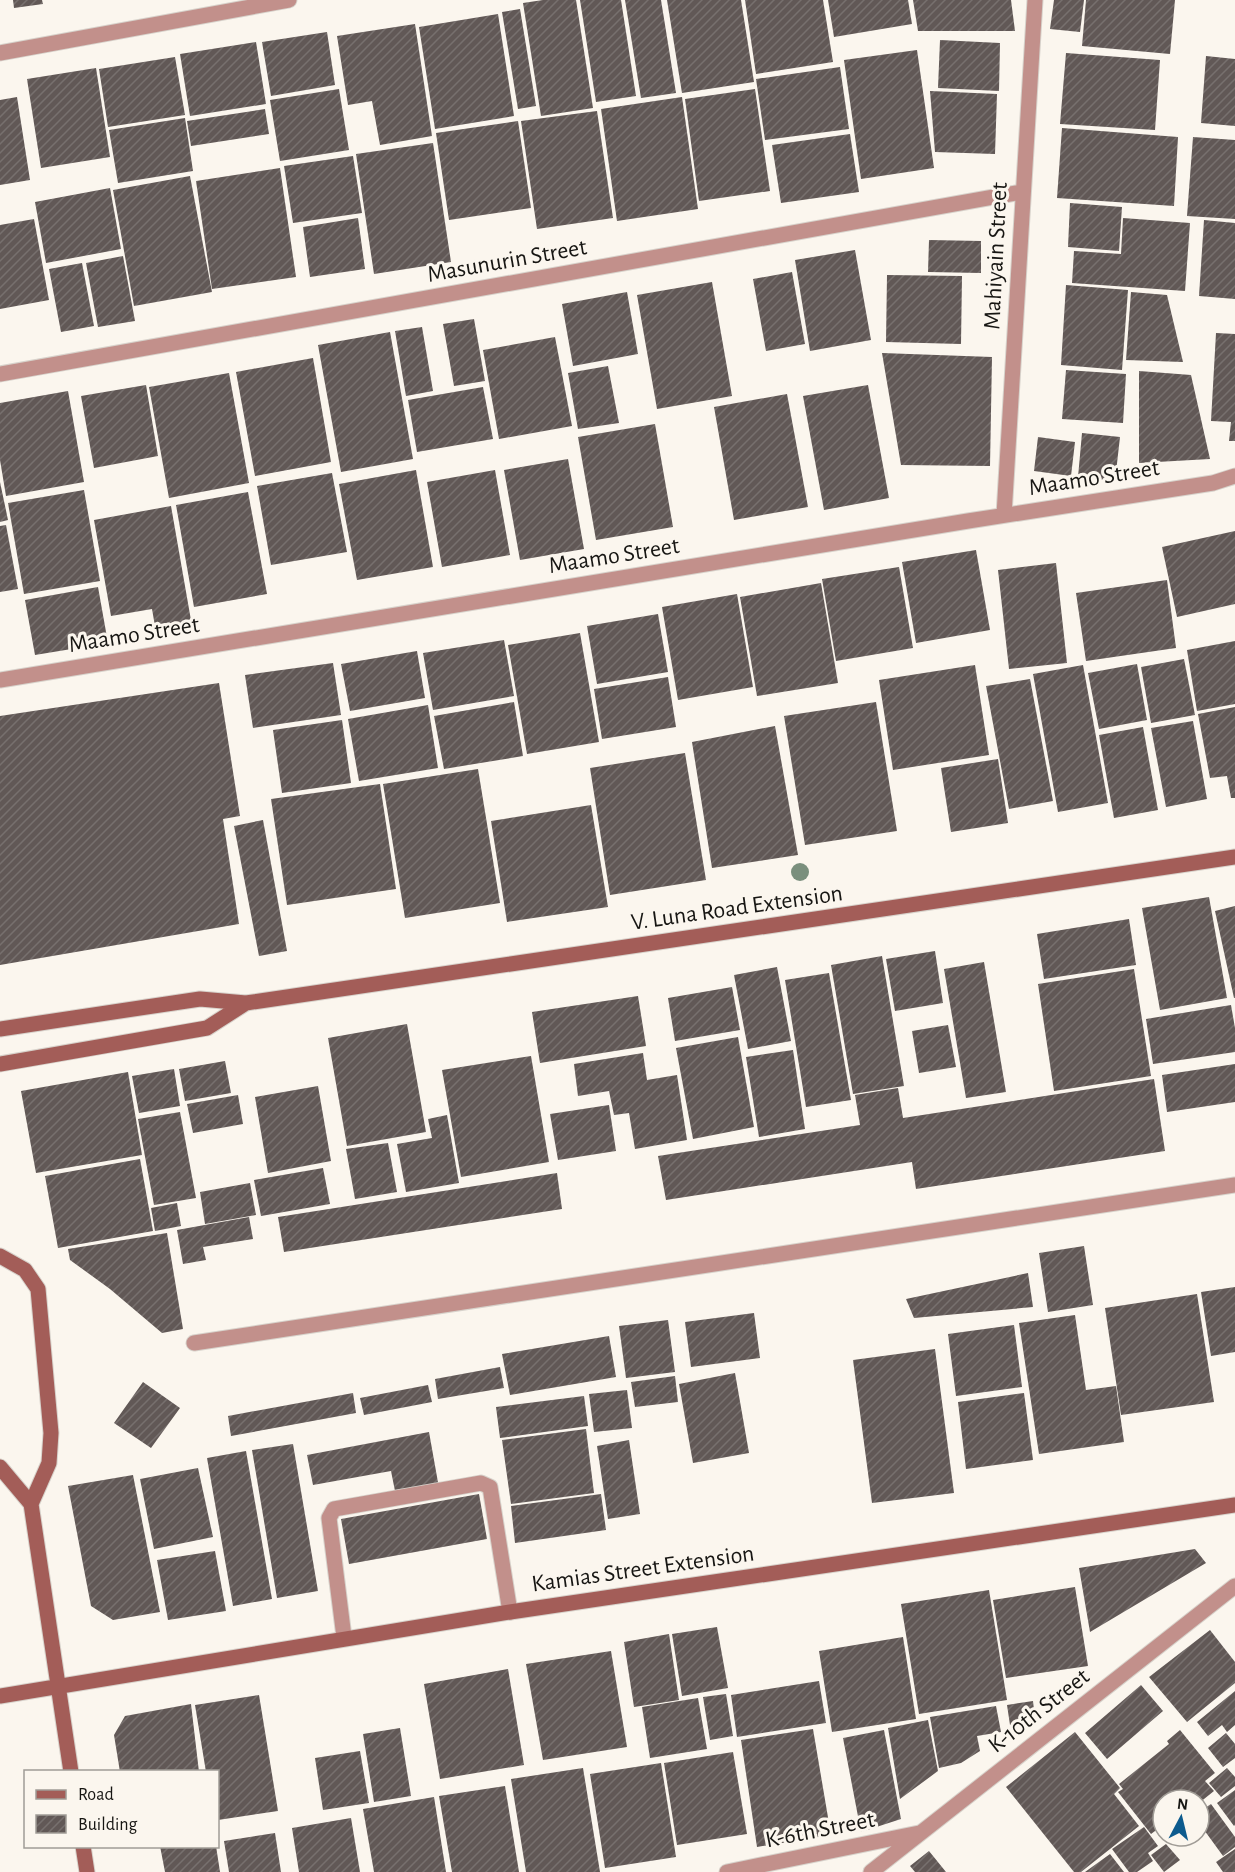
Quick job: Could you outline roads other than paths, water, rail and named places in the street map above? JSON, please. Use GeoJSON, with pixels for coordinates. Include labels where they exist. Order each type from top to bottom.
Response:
{"type":"FeatureCollection","features":[{"type":"Feature","properties":{"kind":"street"},"geometry":{"type":"LineString","coordinates":[[0,53],[288,0]]}},
{"type":"Feature","properties":{"kind":"street","name":"Mahiyain Street"},"geometry":{"type":"LineString","coordinates":[[1005,515],[1035,0]]}},
{"type":"Feature","properties":{"kind":"street","name":"Masunurin Street"},"geometry":{"type":"LineString","coordinates":[[0,374],[1023,192]]}},
{"type":"Feature","properties":{"kind":"street","name":"Maamo Street"},"geometry":{"type":"LineString","coordinates":[[0,680],[1213,483],[1235,476]]}},
{"type":"Feature","properties":{"kind":"street","name":"V. Luna Road Extension"},"geometry":{"type":"LineString","coordinates":[[0,1029],[200,999],[246,1003],[1235,857]]}},
{"type":"Feature","properties":{"kind":"street","name":"V. Luna Road Extension"},"geometry":{"type":"LineString","coordinates":[[0,1064],[207,1028],[246,1003]]}},
{"type":"Feature","properties":{"kind":"street"},"geometry":{"type":"LineString","coordinates":[[194,1343],[1235,1185]]}},
{"type":"Feature","properties":{"kind":"street"},"geometry":{"type":"LineString","coordinates":[[0,1256],[25,1270],[38,1289],[51,1433],[49,1463],[31,1504]]}},
{"type":"Feature","properties":{"kind":"street"},"geometry":{"type":"LineString","coordinates":[[0,1467],[31,1504],[71,1770]]}},
{"type":"Feature","properties":{"kind":"street"},"geometry":{"type":"LineString","coordinates":[[344,1637],[329,1518],[331,1512],[334,1509],[481,1483],[490,1487],[510,1612]]}},
{"type":"Feature","properties":{"kind":"street","name":"Kamias Street Extension"},"geometry":{"type":"LineString","coordinates":[[0,1696],[344,1637],[1235,1505]]}},
{"type":"Feature","properties":{"kind":"street","name":"K-10th Street"},"geometry":{"type":"LineString","coordinates":[[871,1872],[1235,1586]]}},
{"type":"Feature","properties":{"kind":"street","name":"K-6th Street"},"geometry":{"type":"LineString","coordinates":[[727,1872],[921,1833]]}},
{"type":"Feature","properties":{"kind":"street"},"geometry":{"type":"LineString","coordinates":[[83,1848],[87,1872]]}}]}
